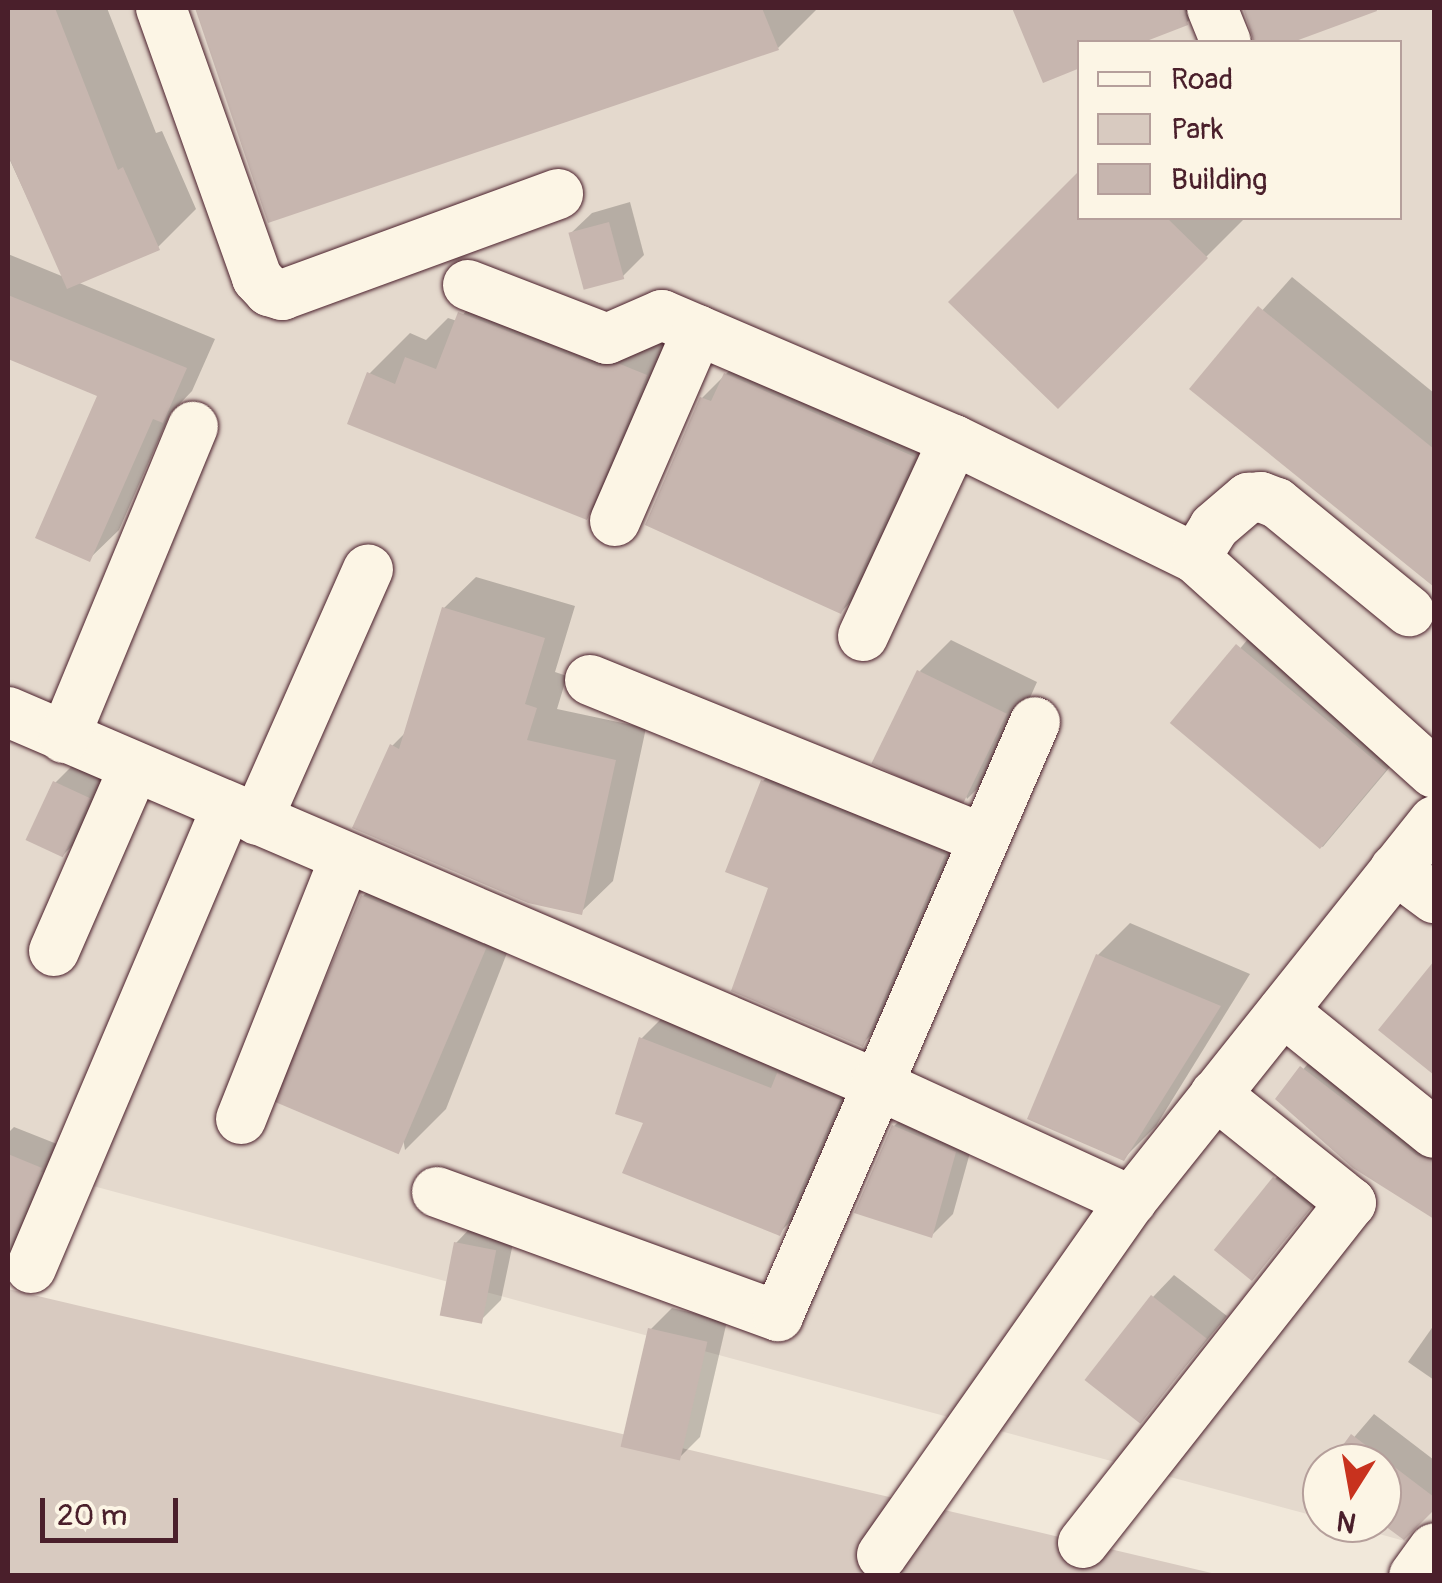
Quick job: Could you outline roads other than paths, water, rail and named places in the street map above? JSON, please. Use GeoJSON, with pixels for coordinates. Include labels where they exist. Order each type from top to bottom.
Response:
{"type":"FeatureCollection","features":[{"type":"Feature","properties":{"kind":"street"},"geometry":{"type":"LineString","coordinates":[[161,8],[258,278],[269,291],[282,295],[558,194]]}},
{"type":"Feature","properties":{"kind":"street"},"geometry":{"type":"LineString","coordinates":[[1212,8],[1225,40]]}},
{"type":"Feature","properties":{"kind":"street"},"geometry":{"type":"LineString","coordinates":[[468,285],[608,339],[680,322],[954,440],[1195,558],[1434,773]]}},
{"type":"Feature","properties":{"kind":"street"},"geometry":{"type":"LineString","coordinates":[[615,521],[680,322]]}},
{"type":"Feature","properties":{"kind":"street"},"geometry":{"type":"LineString","coordinates":[[64,738],[193,428]]}},
{"type":"Feature","properties":{"kind":"street"},"geometry":{"type":"LineString","coordinates":[[863,636],[954,440]]}},
{"type":"Feature","properties":{"kind":"street"},"geometry":{"type":"LineString","coordinates":[[1195,558],[1214,528],[1248,498],[1261,497],[1277,503],[1409,611]]}},
{"type":"Feature","properties":{"kind":"street"},"geometry":{"type":"LineString","coordinates":[[32,1268],[242,814],[368,569]]}},
{"type":"Feature","properties":{"kind":"street"},"geometry":{"type":"LineString","coordinates":[[590,680],[982,838]]}},
{"type":"Feature","properties":{"kind":"street"},"geometry":{"type":"LineString","coordinates":[[8,712],[876,1084],[1131,1201]]}},
{"type":"Feature","properties":{"kind":"street"},"geometry":{"type":"LineString","coordinates":[[437,1192],[778,1316],[1034,722]]}},
{"type":"Feature","properties":{"kind":"street"},"geometry":{"type":"LineString","coordinates":[[54,950],[134,768]]}},
{"type":"Feature","properties":{"kind":"street"},"geometry":{"type":"LineString","coordinates":[[882,1556],[1131,1201],[1434,821]]}},
{"type":"Feature","properties":{"kind":"street"},"geometry":{"type":"LineString","coordinates":[[242,1119],[345,858]]}},
{"type":"Feature","properties":{"kind":"street"},"geometry":{"type":"LineString","coordinates":[[1394,869],[1434,898]]}},
{"type":"Feature","properties":{"kind":"street"},"geometry":{"type":"LineString","coordinates":[[1283,1011],[1434,1133]]}},
{"type":"Feature","properties":{"kind":"street"},"geometry":{"type":"LineString","coordinates":[[1084,1543],[1350,1203],[1215,1094]]}},
{"type":"Feature","properties":{"kind":"street"},"geometry":{"type":"LineString","coordinates":[[1414,1576],[1434,1548]]}}]}
